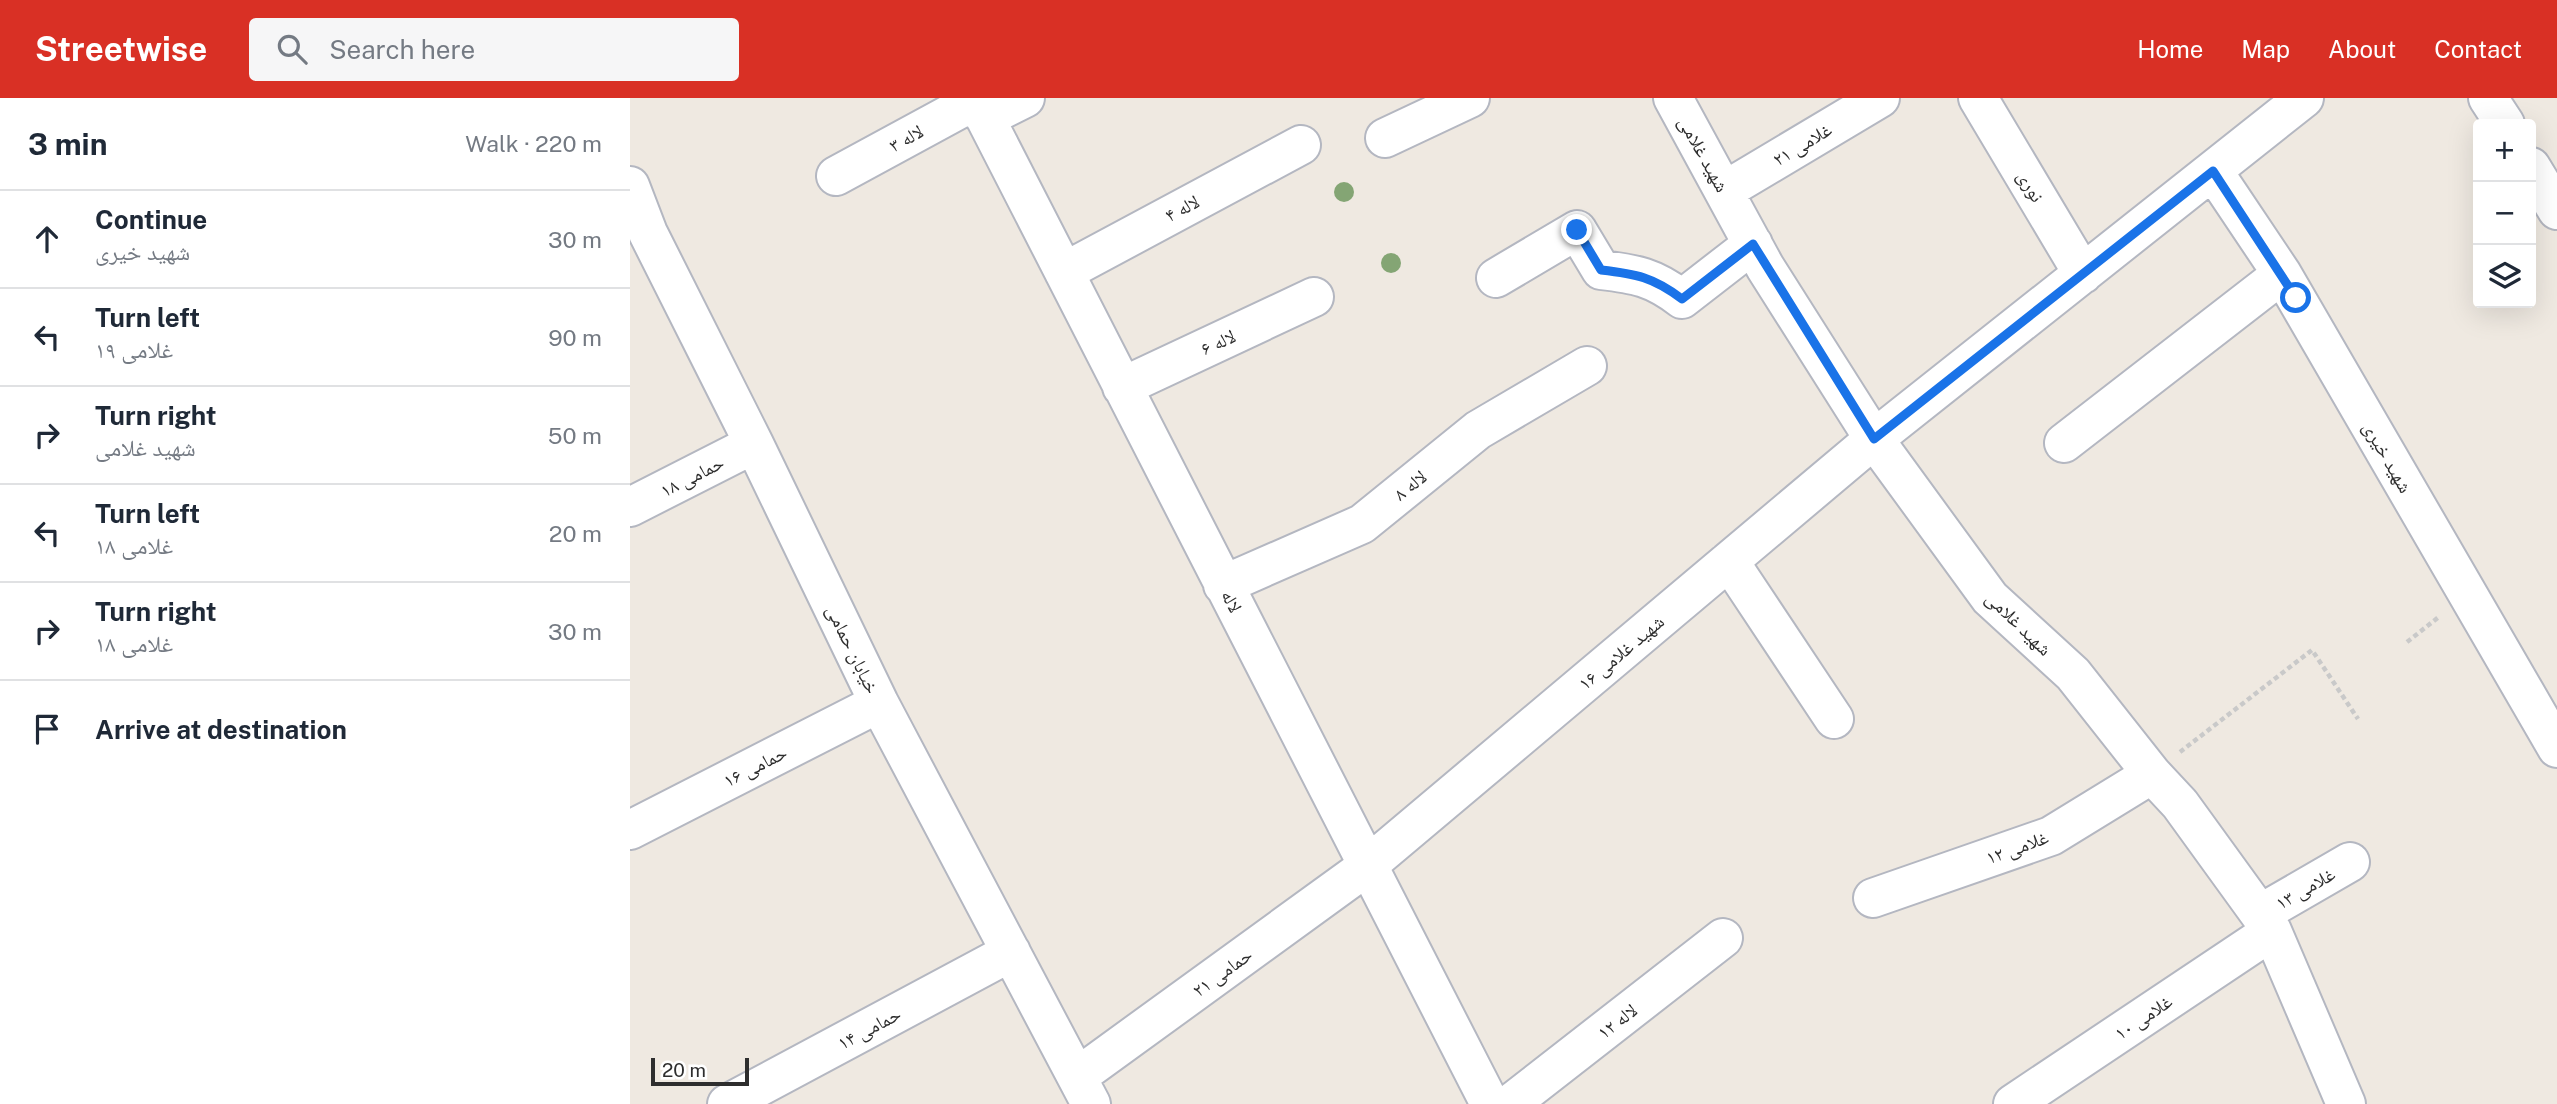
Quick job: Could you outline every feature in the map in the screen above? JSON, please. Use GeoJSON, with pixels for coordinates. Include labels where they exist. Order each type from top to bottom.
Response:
{"type":"FeatureCollection","features":[{"type":"Feature","properties":{"kind":"street","name":"لاله ۳"},"geometry":{"type":"LineString","coordinates":[[836,176],[979,105],[1026,98]]}},
{"type":"Feature","properties":{"kind":"street"},"geometry":{"type":"LineString","coordinates":[[1385,138],[1470,98]]}},
{"type":"Feature","properties":{"kind":"street","name":"شهید غلامی"},"geometry":{"type":"LineString","coordinates":[[1673,98],[1753,244],[1874,439],[1990,598],[2073,674],[2152,774],[2180,804],[2266,922],[2346,1104]]}},
{"type":"Feature","properties":{"kind":"street","name":"غلامی ۲۱"},"geometry":{"type":"LineString","coordinates":[[1724,191],[1880,98]]}},
{"type":"Feature","properties":{"kind":"street","name":"نوری"},"geometry":{"type":"LineString","coordinates":[[1978,98],[2083,274]]}},
{"type":"Feature","properties":{"kind":"street","name":"شهید غلامی ۱۶"},"geometry":{"type":"LineString","coordinates":[[1367,866],[1874,439],[2304,98]]}},
{"type":"Feature","properties":{"kind":"street"},"geometry":{"type":"LineString","coordinates":[[2488,98],[2502,119]]}},
{"type":"Feature","properties":{"kind":"street","name":"لاله"},"geometry":{"type":"LineString","coordinates":[[979,105],[1490,1104]]}},
{"type":"Feature","properties":{"kind":"street","name":"لاله ۴"},"geometry":{"type":"LineString","coordinates":[[1064,272],[1301,145]]}},
{"type":"Feature","properties":{"kind":"street","name":"شهید خیری"},"geometry":{"type":"LineString","coordinates":[[2213,171],[2283,274],[2557,748]]}},
{"type":"Feature","properties":{"kind":"street"},"geometry":{"type":"LineString","coordinates":[[2536,175],[2557,210]]}},
{"type":"Feature","properties":{"kind":"street","name":"خیابان حمامی"},"geometry":{"type":"LineString","coordinates":[[630,186],[639,237],[754,444],[879,703],[1084,1091]]}},
{"type":"Feature","properties":{"kind":"street"},"geometry":{"type":"LineString","coordinates":[[1496,278],[1577,230],[1601,270],[1638,274],[1667,288],[1682,299],[1753,244]]}},
{"type":"Feature","properties":{"kind":"street"},"geometry":{"type":"LineString","coordinates":[[2064,443],[2283,274]]}},
{"type":"Feature","properties":{"kind":"street","name":"لاله ۶"},"geometry":{"type":"LineString","coordinates":[[1122,387],[1314,297]]}},
{"type":"Feature","properties":{"kind":"street","name":"لاله ۸"},"geometry":{"type":"LineString","coordinates":[[1223,585],[1362,524],[1478,430],[1587,366]]}},
{"type":"Feature","properties":{"kind":"street","name":"حمامی ۱۸"},"geometry":{"type":"LineString","coordinates":[[630,508],[754,444]]}},
{"type":"Feature","properties":{"kind":"street"},"geometry":{"type":"LineString","coordinates":[[1729,561],[1834,719]]}},
{"type":"Feature","properties":{"kind":"street","name":"حمامی ۱۶"},"geometry":{"type":"LineString","coordinates":[[630,830],[879,703]]}},
{"type":"Feature","properties":{"kind":"street","name":"غلامی ۱۲"},"geometry":{"type":"LineString","coordinates":[[1872,898],[2051,836],[2152,774]]}},
{"type":"Feature","properties":{"kind":"street","name":"غلامی ۱۳"},"geometry":{"type":"LineString","coordinates":[[2266,922],[2350,862]]}},
{"type":"Feature","properties":{"kind":"street","name":"حمامی ۲۱"},"geometry":{"type":"LineString","coordinates":[[1084,1091],[1367,866]]}},
{"type":"Feature","properties":{"kind":"street","name":"غلامی ۱۰"},"geometry":{"type":"LineString","coordinates":[[2013,1104],[2266,922]]}},
{"type":"Feature","properties":{"kind":"street","name":"لاله ۱۲"},"geometry":{"type":"LineString","coordinates":[[1510,1104],[1723,938]]}},
{"type":"Feature","properties":{"kind":"street","name":"حمامی ۱۴"},"geometry":{"type":"LineString","coordinates":[[727,1104],[1011,952]]}},
{"type":"Feature","properties":{"kind":"path"},"geometry":{"type":"LineString","coordinates":[[2152,774],[2312,650],[2358,719]]}},
{"type":"Feature","properties":{"kind":"route"},"geometry":{"type":"LineString","coordinates":[[1577,230],[1601,270],[1638,274],[1667,288],[1682,299],[1753,244],[1874,439],[2213,171],[2283,274],[2296,298]]}}]}
